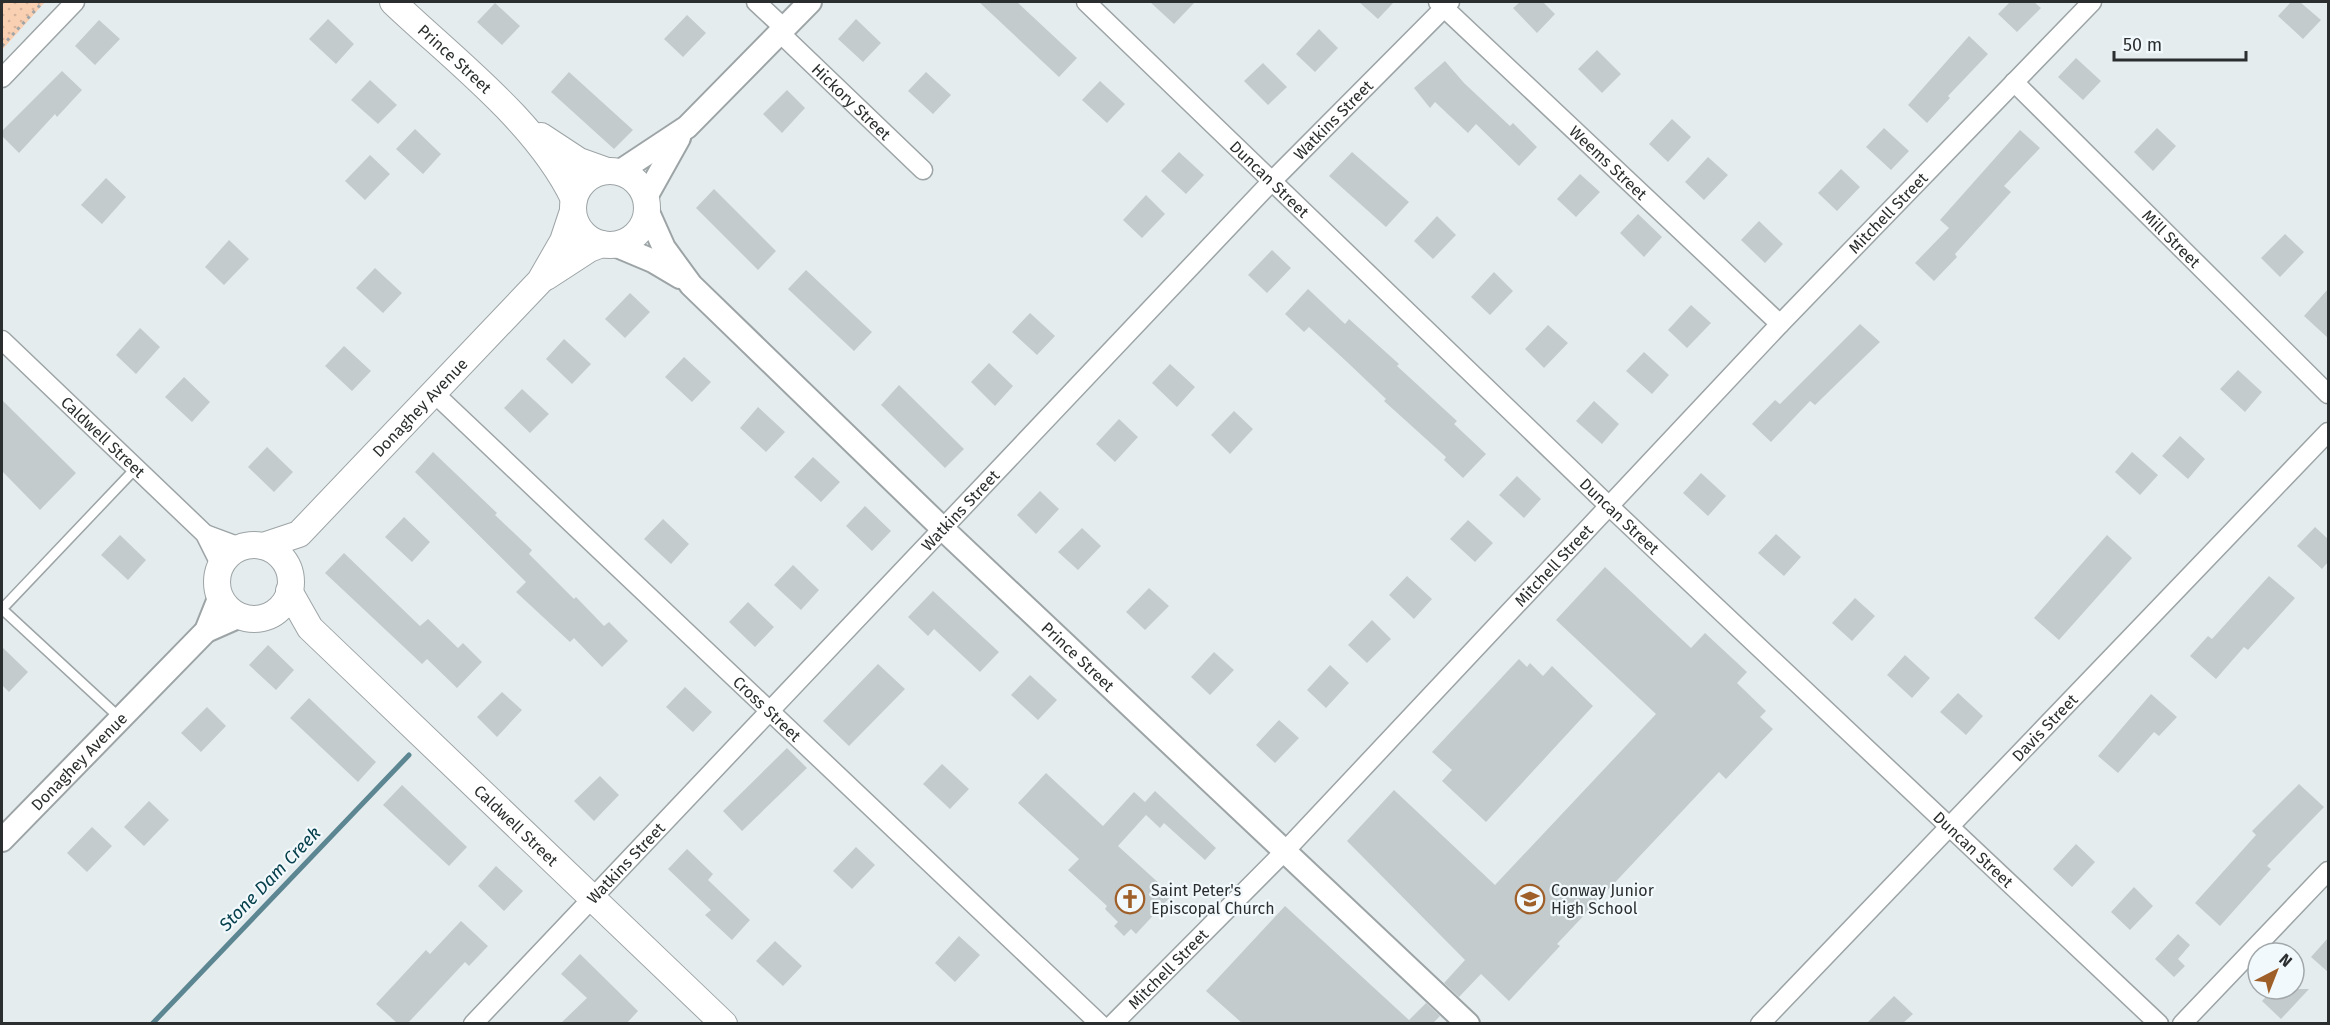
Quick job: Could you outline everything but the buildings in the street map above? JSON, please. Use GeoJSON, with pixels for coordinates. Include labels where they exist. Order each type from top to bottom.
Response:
{"type":"FeatureCollection","features":[{"type":"Feature","properties":{"kind":"main road","name":"Prince Street"},"geometry":{"type":"LineString","coordinates":[[393,2],[516,118],[561,175],[573,205]]}},
{"type":"Feature","properties":{"kind":"main road","name":"Prince Street"},"geometry":{"type":"LineString","coordinates":[[516,118],[579,161],[613,171]]}},
{"type":"Feature","properties":{"kind":"main road"},"geometry":{"type":"LineString","coordinates":[[613,171],[630,177],[640,186],[646,204],[644,222],[637,233],[627,241],[609,244],[582,232],[573,205],[586,179],[613,171]]}},
{"type":"Feature","properties":{"kind":"main road","name":"Donaghey Avenue"},"geometry":{"type":"LineString","coordinates":[[540,281],[563,241],[573,205]]}},
{"type":"Feature","properties":{"kind":"main road","name":"Donaghey Avenue"},"geometry":{"type":"LineString","coordinates":[[251,547],[299,534],[540,281],[589,249],[609,244]]}},
{"type":"Feature","properties":{"kind":"main road"},"geometry":{"type":"LineString","coordinates":[[289,581],[275,551],[251,547],[230,553],[221,566],[217,585],[226,606],[240,616],[259,618],[271,615],[281,607],[289,581],[299,534]]}},
{"type":"Feature","properties":{"kind":"main road","name":"Caldwell Street"},"geometry":{"type":"LineString","coordinates":[[289,581],[310,628],[724,1023]]}},
{"type":"Feature","properties":{"kind":"main road","name":"Caldwell Street"},"geometry":{"type":"LineString","coordinates":[[271,615],[310,628]]}},
{"type":"Feature","properties":{"kind":"street"},"geometry":{"type":"LineString","coordinates":[[2,78],[75,2]]}},
{"type":"Feature","properties":{"kind":"street","name":"Hickory Street"},"geometry":{"type":"LineString","coordinates":[[756,2],[923,170]]}},
{"type":"Feature","properties":{"kind":"street"},"geometry":{"type":"LineString","coordinates":[[646,204],[662,164],[687,127],[810,2]]}},
{"type":"Feature","properties":{"kind":"street","name":"Duncan Street"},"geometry":{"type":"LineString","coordinates":[[1086,2],[1609,506],[2158,1023]]}},
{"type":"Feature","properties":{"kind":"street","name":"Mitchell Street"},"geometry":{"type":"LineString","coordinates":[[1113,1023],[1285,851],[1780,324],[2092,2]]}},
{"type":"Feature","properties":{"kind":"street","name":"Watkins Street"},"geometry":{"type":"LineString","coordinates":[[473,1023],[768,710],[944,530],[1272,181],[1444,3]]}},
{"type":"Feature","properties":{"kind":"street","name":"Weems Street"},"geometry":{"type":"LineString","coordinates":[[1444,3],[1780,324]]}},
{"type":"Feature","properties":{"kind":"street","name":"Mill Street"},"geometry":{"type":"LineString","coordinates":[[2014,82],[2328,394]]}},
{"type":"Feature","properties":{"kind":"street"},"geometry":{"type":"LineString","coordinates":[[613,171],[687,127]]}},
{"type":"Feature","properties":{"kind":"street","name":"Prince Street"},"geometry":{"type":"LineString","coordinates":[[646,204],[664,248],[691,285],[944,530],[1468,1023]]}},
{"type":"Feature","properties":{"kind":"street","name":"Prince Street"},"geometry":{"type":"LineString","coordinates":[[609,244],[653,261],[691,285]]}},
{"type":"Feature","properties":{"kind":"street","name":"Caldwell Street"},"geometry":{"type":"LineString","coordinates":[[2,340],[205,534],[221,566]]}},
{"type":"Feature","properties":{"kind":"street","name":"Cross Street"},"geometry":{"type":"LineString","coordinates":[[434,393],[1100,1023]]}},
{"type":"Feature","properties":{"kind":"street","name":"Davis Street"},"geometry":{"type":"LineString","coordinates":[[1760,1023],[2328,432]]}},
{"type":"Feature","properties":{"kind":"street","name":"Caldwell Street"},"geometry":{"type":"LineString","coordinates":[[205,534],[251,547]]}},
{"type":"Feature","properties":{"kind":"street","name":"Donaghey Avenue"},"geometry":{"type":"LineString","coordinates":[[2,840],[206,630],[220,596]]}},
{"type":"Feature","properties":{"kind":"street","name":"Donaghey Avenue"},"geometry":{"type":"LineString","coordinates":[[206,630],[240,616]]}},
{"type":"Feature","properties":{"kind":"street"},"geometry":{"type":"LineString","coordinates":[[2182,1023],[2328,871]]}},
{"type":"Feature","properties":{"kind":"lane"},"geometry":{"type":"LineString","coordinates":[[122,719],[2,609],[136,468]]}},
{"type":"Feature","properties":{"kind":"path"},"geometry":{"type":"LineString","coordinates":[[2,46],[43,2]]}},
{"type":"Feature","properties":{"kind":"shaded area"},"geometry":{"type":"Polygon","coordinates":[[[2,2],[45,2],[2,50],[2,2]]]}},
{"type":"Feature","properties":{"kind":"waterway","name":"Stone Dam Creek"},"geometry":{"type":"LineString","coordinates":[[152,1024],[409,755]]}},
{"type":"Feature","properties":{"kind":"place","name":"Saint Peter's Episcopal Church"},"geometry":{"type":"Point","coordinates":[1130,899]}},
{"type":"Feature","properties":{"kind":"place","name":"Conway Junior High School"},"geometry":{"type":"Point","coordinates":[1530,899]}}]}
